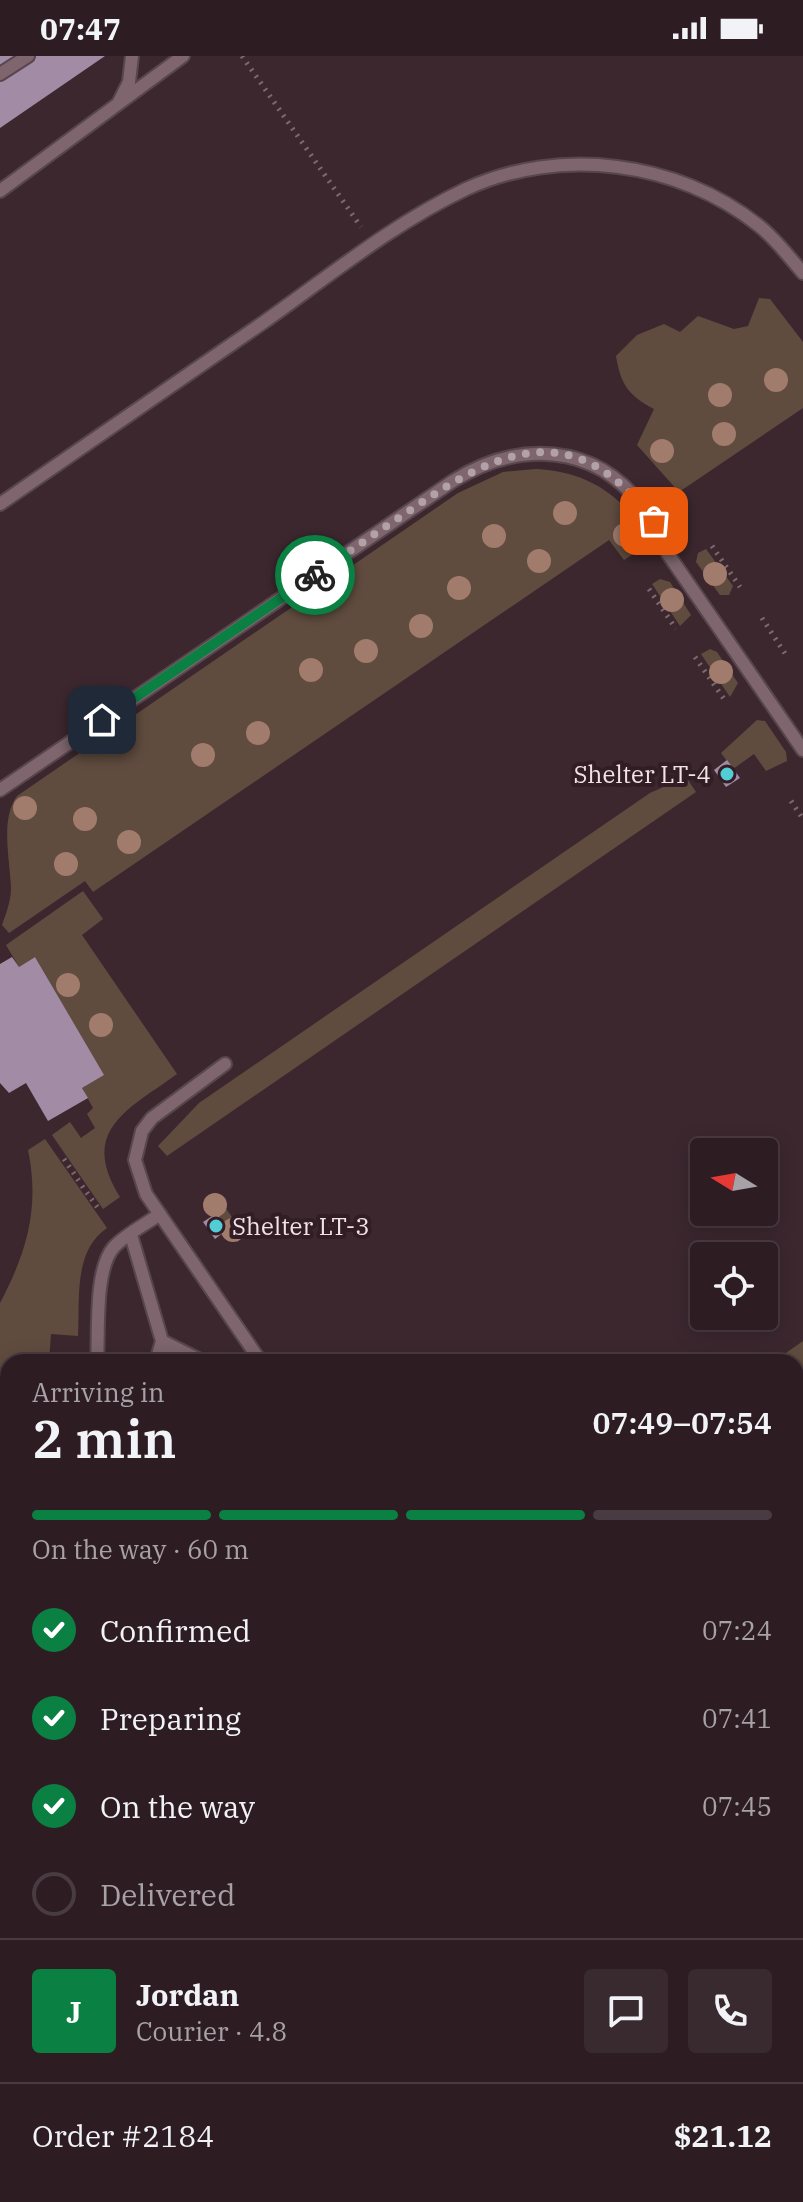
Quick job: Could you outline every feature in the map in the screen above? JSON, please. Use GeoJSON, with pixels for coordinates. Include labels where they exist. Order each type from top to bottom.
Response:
{"type":"FeatureCollection","features":[{"type":"Feature","properties":{"kind":"lane"},"geometry":{"type":"LineString","coordinates":[[0,74],[28,56]]}},
{"type":"Feature","properties":{"kind":"lane"},"geometry":{"type":"LineString","coordinates":[[117,105],[129,82],[132,56]]}},
{"type":"Feature","properties":{"kind":"lane"},"geometry":{"type":"LineString","coordinates":[[0,191],[183,56]]}},
{"type":"Feature","properties":{"kind":"lane"},"geometry":{"type":"LineString","coordinates":[[0,504],[389,234],[466,189],[506,174],[579,164],[632,169],[657,175],[709,196],[759,225],[803,273]]}},
{"type":"Feature","properties":{"kind":"lane"},"geometry":{"type":"LineString","coordinates":[[0,790],[453,481],[503,457],[551,454],[586,462],[607,473],[636,498],[663,533],[668,554],[803,750]]}},
{"type":"Feature","properties":{"kind":"lane"},"geometry":{"type":"LineString","coordinates":[[225,1064],[167,1104],[142,1131],[135,1160],[138,1179],[256,1354]]}},
{"type":"Feature","properties":{"kind":"lane"},"geometry":{"type":"LineString","coordinates":[[97,1354],[102,1272],[115,1246],[160,1214]]}},
{"type":"Feature","properties":{"kind":"lane"},"geometry":{"type":"LineString","coordinates":[[131,1235],[162,1341],[170,1354]]}},
{"type":"Feature","properties":{"kind":"lane"},"geometry":{"type":"LineString","coordinates":[[160,1354],[162,1341]]}},
{"type":"Feature","properties":{"kind":"lane"},"geometry":{"type":"LineString","coordinates":[[162,1341],[188,1354]]}},
{"type":"Feature","properties":{"kind":"path"},"geometry":{"type":"LineString","coordinates":[[242,56],[364,231]]}},
{"type":"Feature","properties":{"kind":"path"},"geometry":{"type":"LineString","coordinates":[[666,513],[674,508],[691,514]]}},
{"type":"Feature","properties":{"kind":"path"},"geometry":{"type":"LineString","coordinates":[[712,546],[740,587]]}},
{"type":"Feature","properties":{"kind":"path"},"geometry":{"type":"LineString","coordinates":[[649,589],[676,629]]}},
{"type":"Feature","properties":{"kind":"path"},"geometry":{"type":"LineString","coordinates":[[762,618],[786,655]]}},
{"type":"Feature","properties":{"kind":"path"},"geometry":{"type":"LineString","coordinates":[[695,657],[726,702]]}},
{"type":"Feature","properties":{"kind":"path"},"geometry":{"type":"LineString","coordinates":[[791,801],[803,819]]}},
{"type":"Feature","properties":{"kind":"path"},"geometry":{"type":"LineString","coordinates":[[64,1159],[98,1208]]}},
{"type":"Feature","properties":{"kind":"shaded area"},"geometry":{"type":"Polygon","coordinates":[[[759,298],[770,299],[803,342],[803,408],[679,492],[637,445],[654,409],[627,388],[616,356],[637,335],[664,324],[680,332],[698,316],[734,329],[748,326],[759,298]]]}},
{"type":"Feature","properties":{"kind":"shaded area"},"geometry":{"type":"Polygon","coordinates":[[[536,469],[565,473],[603,489],[643,527],[647,545],[624,560],[609,540],[93,892],[85,881],[9,933],[2,925],[11,893],[7,828],[17,796],[458,493],[503,472],[536,469]]]}},
{"type":"Feature","properties":{"kind":"shaded area"},"geometry":{"type":"Polygon","coordinates":[[[706,549],[733,586],[729,595],[720,595],[696,562],[698,553],[706,549]]]}},
{"type":"Feature","properties":{"kind":"shaded area"},"geometry":{"type":"Polygon","coordinates":[[[660,579],[670,582],[691,615],[680,626],[652,584],[660,579]]]}},
{"type":"Feature","properties":{"kind":"shaded area"},"geometry":{"type":"Polygon","coordinates":[[[710,649],[717,652],[738,683],[730,697],[701,654],[710,649]]]}},
{"type":"Feature","properties":{"kind":"shaded area"},"geometry":{"type":"Polygon","coordinates":[[[757,720],[765,721],[786,752],[787,761],[766,771],[754,754],[733,769],[721,753],[757,720]]]}},
{"type":"Feature","properties":{"kind":"shaded area"},"geometry":{"type":"Polygon","coordinates":[[[686,777],[696,792],[167,1156],[158,1146],[199,1103],[650,793],[686,777]]]}},
{"type":"Feature","properties":{"kind":"shaded area"},"geometry":{"type":"Polygon","coordinates":[[[83,891],[103,919],[82,935],[177,1074],[127,1111],[107,1138],[104,1154],[108,1174],[120,1197],[103,1209],[52,1135],[70,1122],[81,1138],[95,1128],[87,1114],[93,1108],[82,1088],[103,1075],[35,957],[19,967],[6,945],[83,891]]]}},
{"type":"Feature","properties":{"kind":"shaded area"},"geometry":{"type":"Polygon","coordinates":[[[45,1139],[107,1228],[96,1238],[83,1263],[78,1336],[51,1334],[50,1354],[0,1354],[0,1303],[24,1247],[32,1210],[28,1150],[45,1139]]]}},
{"type":"Feature","properties":{"kind":"shaded area"},"geometry":{"type":"Polygon","coordinates":[[[216,1194],[245,1236],[237,1242],[208,1200],[216,1194]]]}},
{"type":"Feature","properties":{"kind":"shaded area"},"geometry":{"type":"Polygon","coordinates":[[[803,1341],[803,1354],[784,1354],[803,1341]]]}},
{"type":"Feature","properties":{"kind":"building"},"geometry":{"type":"Polygon","coordinates":[[[0,56],[105,56],[0,128],[0,56]]]}},
{"type":"Feature","properties":{"kind":"building","name":"Shelter LT-4"},"geometry":{"type":"Polygon","coordinates":[[[727,760],[740,778],[726,787],[714,770],[727,760]]]}},
{"type":"Feature","properties":{"kind":"building"},"geometry":{"type":"Polygon","coordinates":[[[12,957],[19,967],[35,957],[104,1075],[82,1088],[88,1098],[48,1121],[26,1083],[9,1093],[0,1083],[0,964],[12,957]]]}},
{"type":"Feature","properties":{"kind":"building","name":"Shelter LT-3"},"geometry":{"type":"Polygon","coordinates":[[[217,1213],[228,1229],[215,1239],[203,1222],[217,1213]]]}},
{"type":"Feature","properties":{"kind":"way so far"},"geometry":{"type":"LineString","coordinates":[[315,575],[465,474],[490,461],[519,454],[551,454],[586,462],[623,484],[654,521]]}},
{"type":"Feature","properties":{"kind":"place","name":"Shelter LT-4"},"geometry":{"type":"Point","coordinates":[727,774]}},
{"type":"Feature","properties":{"kind":"place","name":"Shelter LT-3"},"geometry":{"type":"Point","coordinates":[216,1226]}},
{"type":"Feature","properties":{"kind":"route"},"geometry":{"type":"LineString","coordinates":[[102,720],[315,575]]}}]}
